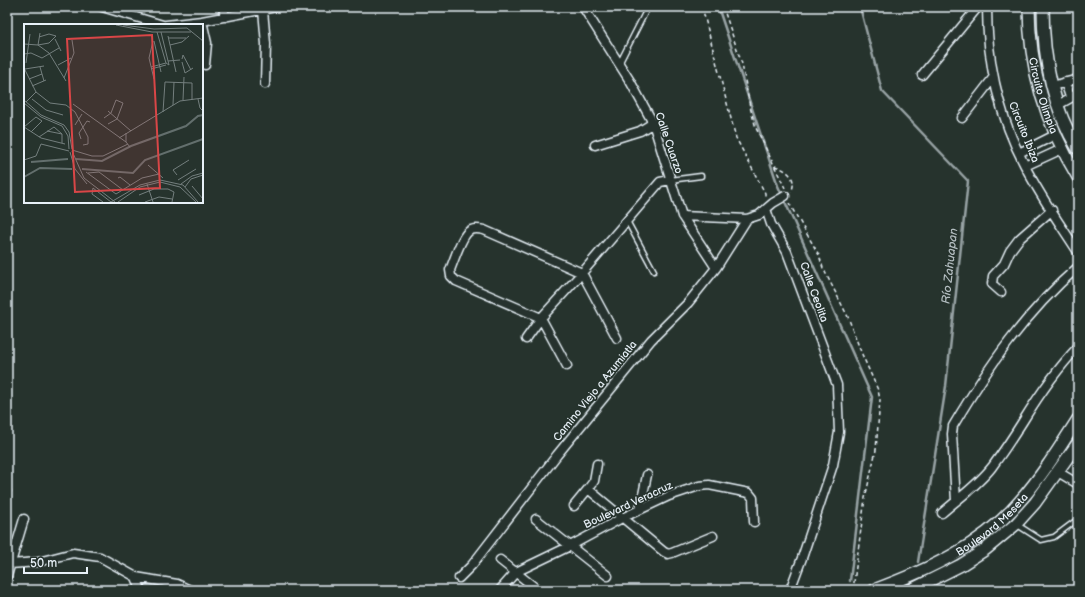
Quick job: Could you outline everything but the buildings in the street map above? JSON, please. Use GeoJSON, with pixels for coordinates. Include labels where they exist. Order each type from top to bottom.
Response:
{"type":"FeatureCollection","features":[{"type":"Feature","properties":{"kind":"street"},"geometry":{"type":"LineString","coordinates":[[102,7],[160,24]]}},
{"type":"Feature","properties":{"kind":"street"},"geometry":{"type":"LineString","coordinates":[[223,7],[225,17]]}},
{"type":"Feature","properties":{"kind":"street"},"geometry":{"type":"LineString","coordinates":[[175,24],[225,17],[239,11],[263,10],[276,7]]}},
{"type":"Feature","properties":{"kind":"street","name":"Calle Cuarzo"},"geometry":{"type":"LineString","coordinates":[[583,7],[630,81],[653,123],[682,216],[716,268]]}},
{"type":"Feature","properties":{"kind":"street"},"geometry":{"type":"LineString","coordinates":[[922,75],[978,7]]}},
{"type":"Feature","properties":{"kind":"street","name":"Circuito Ibiza"},"geometry":{"type":"LineString","coordinates":[[987,7],[990,60],[1005,122],[1025,166],[1078,252]]}},
{"type":"Feature","properties":{"kind":"street","name":"Circuito Olimpia"},"geometry":{"type":"LineString","coordinates":[[1029,7],[1029,26],[1034,64],[1040,93],[1055,135],[1078,177]]}},
{"type":"Feature","properties":{"kind":"street","name":"Circuito Olimpia"},"geometry":{"type":"LineString","coordinates":[[1043,7],[1046,52],[1052,86],[1058,105],[1073,141],[1078,149]]}},
{"type":"Feature","properties":{"kind":"street"},"geometry":{"type":"LineString","coordinates":[[263,10],[266,44],[264,84]]}},
{"type":"Feature","properties":{"kind":"street"},"geometry":{"type":"LineString","coordinates":[[203,25],[207,43],[205,65]]}},
{"type":"Feature","properties":{"kind":"street"},"geometry":{"type":"LineString","coordinates":[[1029,26],[1043,25]]}},
{"type":"Feature","properties":{"kind":"street"},"geometry":{"type":"LineString","coordinates":[[962,118],[994,78]]}},
{"type":"Feature","properties":{"kind":"street"},"geometry":{"type":"LineString","coordinates":[[1052,86],[1078,79]]}},
{"type":"Feature","properties":{"kind":"street"},"geometry":{"type":"LineString","coordinates":[[1058,105],[1074,96],[1065,82]]}},
{"type":"Feature","properties":{"kind":"street"},"geometry":{"type":"LineString","coordinates":[[595,145],[640,131],[653,123]]}},
{"type":"Feature","properties":{"kind":"street"},"geometry":{"type":"LineString","coordinates":[[1019,153],[1055,135]]}},
{"type":"Feature","properties":{"kind":"street"},"geometry":{"type":"LineString","coordinates":[[1025,166],[1062,148]]}},
{"type":"Feature","properties":{"kind":"street"},"geometry":{"type":"LineString","coordinates":[[526,339],[541,318],[582,273],[660,182],[670,180]]}},
{"type":"Feature","properties":{"kind":"street"},"geometry":{"type":"LineString","coordinates":[[682,216],[747,219],[759,215],[783,197]]}},
{"type":"Feature","properties":{"kind":"street","name":"Calle Ceolita"},"geometry":{"type":"LineString","coordinates":[[766,209],[771,224],[787,252],[837,385],[838,432],[833,465],[790,590]]}},
{"type":"Feature","properties":{"kind":"street"},"geometry":{"type":"LineString","coordinates":[[1001,292],[992,284],[992,276],[1004,264],[1010,251],[1019,239],[1052,210]]}},
{"type":"Feature","properties":{"kind":"street","name":"Camino Viejo a Azumiatla"},"geometry":{"type":"LineString","coordinates":[[459,578],[472,565],[557,455],[651,340],[688,303],[716,268],[747,219]]}},
{"type":"Feature","properties":{"kind":"street"},"geometry":{"type":"LineString","coordinates":[[568,366],[541,318],[456,281],[451,276],[450,270],[465,235],[470,230],[476,228],[484,230],[582,273],[616,338]]}},
{"type":"Feature","properties":{"kind":"street"},"geometry":{"type":"LineString","coordinates":[[956,501],[952,434],[953,426],[980,381],[1008,342],[1041,302],[1078,267]]}},
{"type":"Feature","properties":{"kind":"street"},"geometry":{"type":"LineString","coordinates":[[942,513],[974,486],[991,468],[1035,402],[1056,373],[1078,347]]}},
{"type":"Feature","properties":{"kind":"street","name":"Boulevard Meseta"},"geometry":{"type":"LineString","coordinates":[[874,590],[913,576],[944,560],[988,531],[1019,502],[1037,482],[1078,420]]}},
{"type":"Feature","properties":{"kind":"street","name":"Boulevard Meseta"},"geometry":{"type":"LineString","coordinates":[[911,590],[961,565],[986,549],[1016,524],[1035,503],[1078,443]]}},
{"type":"Feature","properties":{"kind":"street"},"geometry":{"type":"LineString","coordinates":[[574,506],[594,481],[597,464]]}},
{"type":"Feature","properties":{"kind":"street"},"geometry":{"type":"LineString","coordinates":[[1058,472],[1078,484]]}},
{"type":"Feature","properties":{"kind":"street"},"geometry":{"type":"LineString","coordinates":[[640,509],[647,475]]}},
{"type":"Feature","properties":{"kind":"street","name":"Boulevard Veracruz"},"geometry":{"type":"LineString","coordinates":[[500,590],[516,572],[570,546],[640,509],[669,496],[699,486],[709,486],[749,493],[753,498],[754,522]]}},
{"type":"Feature","properties":{"kind":"street"},"geometry":{"type":"LineString","coordinates":[[588,489],[668,554],[713,536]]}},
{"type":"Feature","properties":{"kind":"street"},"geometry":{"type":"LineString","coordinates":[[7,576],[24,519]]}},
{"type":"Feature","properties":{"kind":"street"},"geometry":{"type":"LineString","coordinates":[[536,519],[608,576]]}},
{"type":"Feature","properties":{"kind":"street"},"geometry":{"type":"LineString","coordinates":[[10,564],[38,562],[73,554],[100,557],[136,577],[177,584],[190,590]]}},
{"type":"Feature","properties":{"kind":"street"},"geometry":{"type":"LineString","coordinates":[[500,560],[538,590]]}},
{"type":"Feature","properties":{"kind":"street"},"geometry":{"type":"LineString","coordinates":[[136,577],[141,590]]}},
{"type":"Feature","properties":{"kind":"lane"},"geometry":{"type":"LineString","coordinates":[[619,64],[648,7]]}},
{"type":"Feature","properties":{"kind":"lane"},"geometry":{"type":"LineString","coordinates":[[670,180],[700,176]]}},
{"type":"Feature","properties":{"kind":"lane"},"geometry":{"type":"LineString","coordinates":[[627,220],[654,271]]}},
{"type":"Feature","properties":{"kind":"lane"},"geometry":{"type":"LineString","coordinates":[[1016,524],[1041,540],[1054,537],[1078,519]]}},
{"type":"Feature","properties":{"kind":"path"},"geometry":{"type":"LineString","coordinates":[[702,7],[736,138],[765,193],[766,209]]}},
{"type":"Feature","properties":{"kind":"path"},"geometry":{"type":"LineString","coordinates":[[723,7],[742,64],[750,107],[756,128],[785,188],[783,197],[819,255],[823,268],[848,317],[861,352],[878,390],[880,400],[876,450],[865,498],[853,590]]}},
{"type":"Feature","properties":{"kind":"path"},"geometry":{"type":"LineString","coordinates":[[775,166],[786,170],[792,177],[792,191],[783,197]]}},
{"type":"Feature","properties":{"kind":"waterway"},"geometry":{"type":"LineString","coordinates":[[718,7],[778,186],[872,397],[850,581]]}},
{"type":"Feature","properties":{"kind":"waterway","name":"Río Zahuapan"},"geometry":{"type":"LineString","coordinates":[[860,7],[882,91],[968,181],[946,386],[918,562]]}}]}
